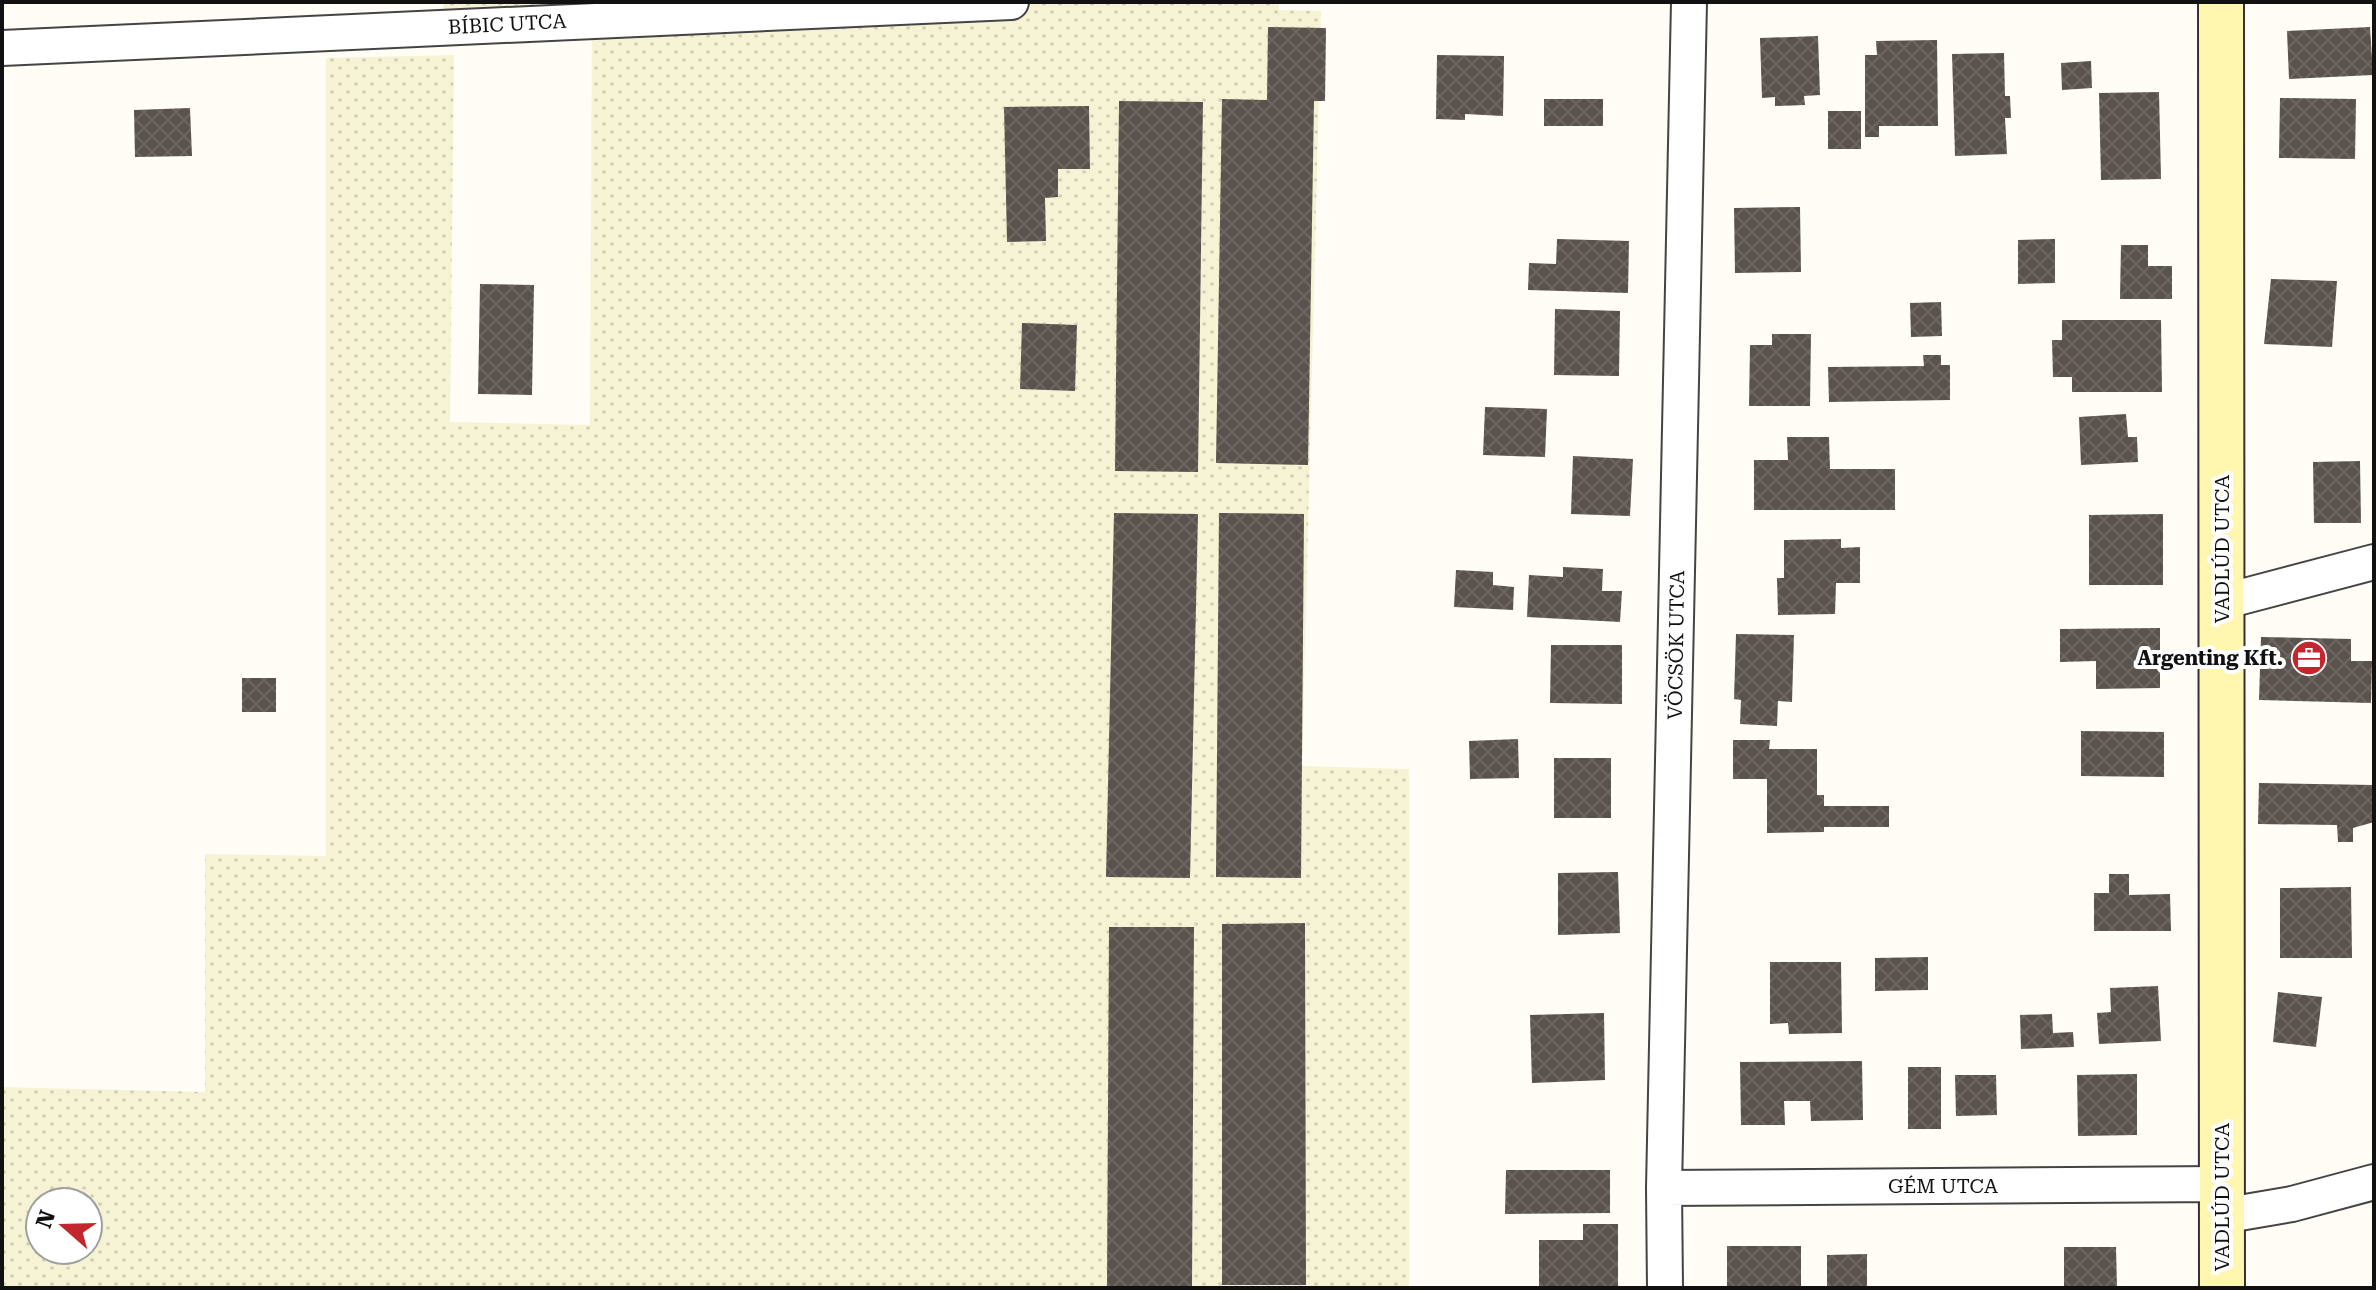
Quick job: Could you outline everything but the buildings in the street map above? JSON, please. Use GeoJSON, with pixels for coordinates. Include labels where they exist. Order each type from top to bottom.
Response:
{"type":"FeatureCollection","features":[{"type":"Feature","properties":{"kind":"street","name":"BÍBIC UTCA"},"geometry":{"type":"LineString","coordinates":[[2,48],[1011,2]]}},
{"type":"Feature","properties":{"kind":"street","name":"VÖCSÖK UTCA"},"geometry":{"type":"LineString","coordinates":[[1665,1288],[1664,1188],[1689,2]]}},
{"type":"Feature","properties":{"kind":"street","name":"VADLÚD UTCA"},"geometry":{"type":"LineString","coordinates":[[2221,2],[2222,1288]]}},
{"type":"Feature","properties":{"kind":"street"},"geometry":{"type":"LineString","coordinates":[[2222,602],[2374,562]]}},
{"type":"Feature","properties":{"kind":"street","name":"GÉM UTCA"},"geometry":{"type":"LineString","coordinates":[[1664,1188],[2292,1204],[2374,1182]]}},
{"type":"Feature","properties":{"kind":"shaded area"},"geometry":{"type":"Polygon","coordinates":[[[443,2],[1279,2],[1279,10],[1321,11],[1302,766],[1409,769],[1409,1288],[2,1288],[2,1087],[205,1092],[205,854],[326,856],[326,58],[454,55],[450,422],[590,425],[592,6],[444,14],[443,2]]]}},
{"type":"Feature","properties":{"kind":"place","name":"Argenting Kft."},"geometry":{"type":"Point","coordinates":[2309,658]}}]}
